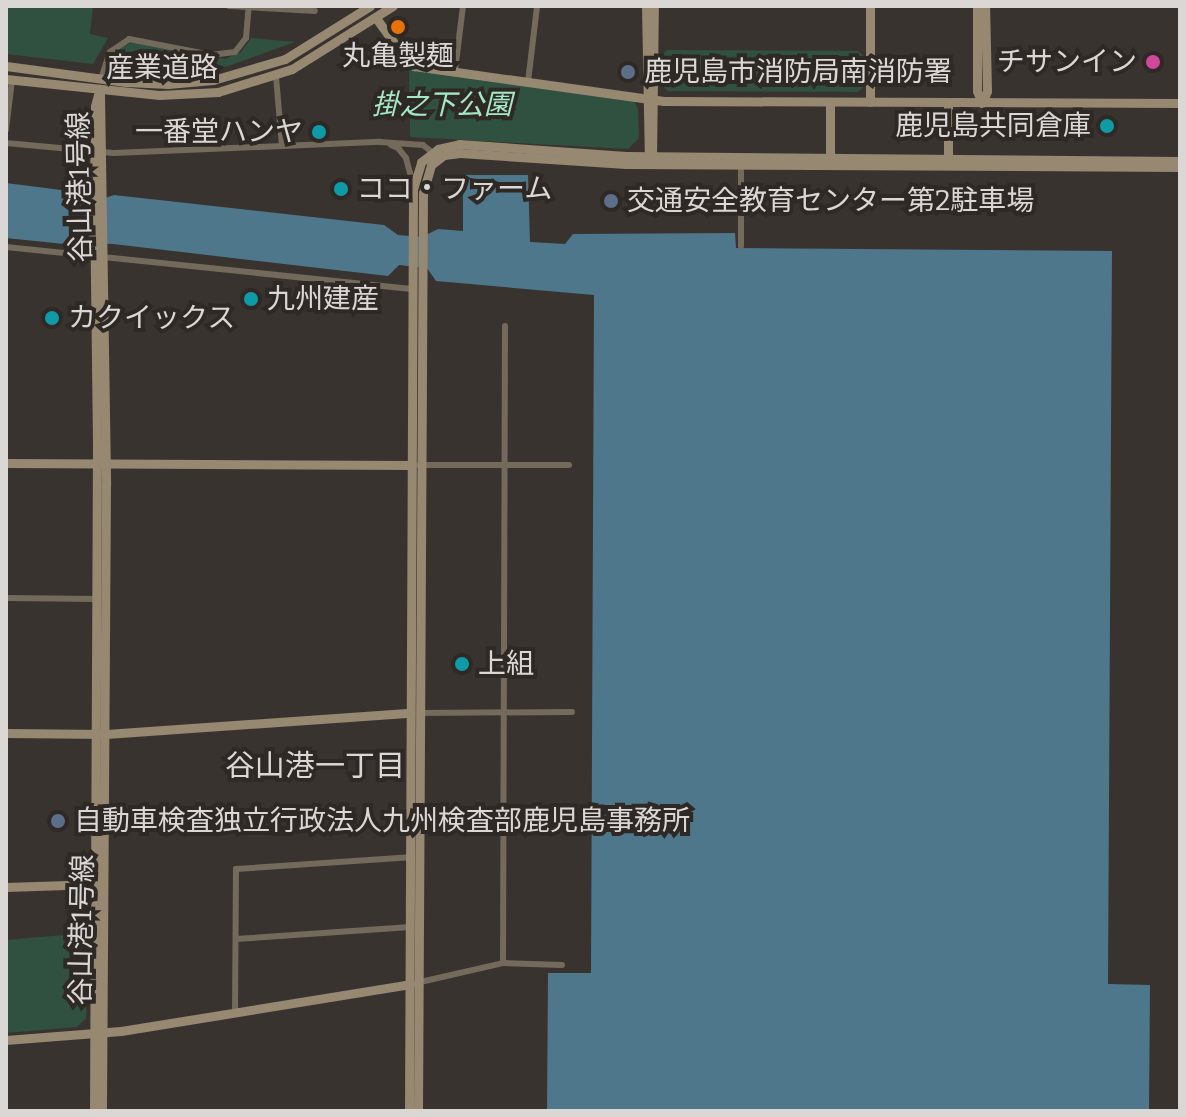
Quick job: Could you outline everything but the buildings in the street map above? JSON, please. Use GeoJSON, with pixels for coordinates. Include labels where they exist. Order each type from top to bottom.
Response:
{"type":"FeatureCollection","features":[{"type":"Feature","properties":{"kind":"street"},"geometry":{"type":"LineString","coordinates":[[229,6],[315,11]]}},
{"type":"Feature","properties":{"kind":"street","name":"産業道路"},"geometry":{"type":"LineString","coordinates":[[6,66],[101,79],[168,84],[249,72],[285,59],[370,6]]}},
{"type":"Feature","properties":{"kind":"street","name":"産業道路"},"geometry":{"type":"LineString","coordinates":[[9,79],[99,91],[200,95],[276,77],[331,48],[393,6]]}},
{"type":"Feature","properties":{"kind":"street"},"geometry":{"type":"LineString","coordinates":[[455,71],[463,6]]}},
{"type":"Feature","properties":{"kind":"street"},"geometry":{"type":"LineString","coordinates":[[528,82],[537,6]]}},
{"type":"Feature","properties":{"kind":"street"},"geometry":{"type":"LineString","coordinates":[[646,6],[651,99]]}},
{"type":"Feature","properties":{"kind":"street"},"geometry":{"type":"LineString","coordinates":[[651,159],[654,6]]}},
{"type":"Feature","properties":{"kind":"street"},"geometry":{"type":"LineString","coordinates":[[870,6],[870,102]]}},
{"type":"Feature","properties":{"kind":"street"},"geometry":{"type":"LineString","coordinates":[[977,6],[977,91],[982,103]]}},
{"type":"Feature","properties":{"kind":"street"},"geometry":{"type":"LineString","coordinates":[[982,103],[987,91],[985,6]]}},
{"type":"Feature","properties":{"kind":"street"},"geometry":{"type":"LineString","coordinates":[[99,91],[110,52],[129,39],[211,55],[235,52],[246,38],[249,7]]}},
{"type":"Feature","properties":{"kind":"street"},"geometry":{"type":"LineString","coordinates":[[376,18],[410,64],[651,99],[1180,103]]}},
{"type":"Feature","properties":{"kind":"street"},"geometry":{"type":"LineString","coordinates":[[276,77],[282,146]]}},
{"type":"Feature","properties":{"kind":"street"},"geometry":{"type":"LineString","coordinates":[[6,130],[9,79]]}},
{"type":"Feature","properties":{"kind":"street","name":"谷山港1号線"},"geometry":{"type":"LineString","coordinates":[[99,91],[99,1033],[102,1111]]}},
{"type":"Feature","properties":{"kind":"street"},"geometry":{"type":"LineString","coordinates":[[830,102],[830,161]]}},
{"type":"Feature","properties":{"kind":"street"},"geometry":{"type":"LineString","coordinates":[[948,103],[948,162]]}},
{"type":"Feature","properties":{"kind":"street"},"geometry":{"type":"LineString","coordinates":[[380,142],[398,148],[405,155],[418,228]]}},
{"type":"Feature","properties":{"kind":"street"},"geometry":{"type":"LineString","coordinates":[[6,143],[98,152],[380,142],[423,145],[435,156]]}},
{"type":"Feature","properties":{"kind":"street"},"geometry":{"type":"LineString","coordinates":[[413,189],[421,162],[435,156],[460,153],[741,161],[1180,164]]}},
{"type":"Feature","properties":{"kind":"street"},"geometry":{"type":"LineString","coordinates":[[418,1111],[414,713],[418,228],[424,180],[435,156]]}},
{"type":"Feature","properties":{"kind":"street"},"geometry":{"type":"LineString","coordinates":[[741,161],[741,246]]}},
{"type":"Feature","properties":{"kind":"street"},"geometry":{"type":"LineString","coordinates":[[6,247],[99,251],[414,289]]}},
{"type":"Feature","properties":{"kind":"street"},"geometry":{"type":"LineString","coordinates":[[416,465],[414,289],[418,277]]}},
{"type":"Feature","properties":{"kind":"street"},"geometry":{"type":"LineString","coordinates":[[503,963],[505,326]]}},
{"type":"Feature","properties":{"kind":"street"},"geometry":{"type":"LineString","coordinates":[[6,463],[569,465]]}},
{"type":"Feature","properties":{"kind":"street"},"geometry":{"type":"LineString","coordinates":[[6,598],[100,599]]}},
{"type":"Feature","properties":{"kind":"street"},"geometry":{"type":"LineString","coordinates":[[6,733],[101,734],[414,713],[572,712]]}},
{"type":"Feature","properties":{"kind":"street"},"geometry":{"type":"LineString","coordinates":[[409,1111],[415,983],[410,857],[414,713]]}},
{"type":"Feature","properties":{"kind":"street"},"geometry":{"type":"LineString","coordinates":[[235,1013],[236,869],[410,857]]}},
{"type":"Feature","properties":{"kind":"street"},"geometry":{"type":"LineString","coordinates":[[6,887],[99,884]]}},
{"type":"Feature","properties":{"kind":"street"},"geometry":{"type":"LineString","coordinates":[[236,939],[411,927]]}},
{"type":"Feature","properties":{"kind":"street"},"geometry":{"type":"LineString","coordinates":[[6,1040],[99,1033],[235,1013],[415,983],[503,963],[562,965]]}},
{"type":"Feature","properties":{"kind":"street","name":"谷山港1号線"},"geometry":{"type":"LineString","coordinates":[[94,1111],[99,1033]]}},
{"type":"Feature","properties":{"kind":"green space"},"geometry":{"type":"Polygon","coordinates":[[[6,6],[93,6],[90,34],[108,38],[93,64],[6,54],[6,6]]]}},
{"type":"Feature","properties":{"kind":"green space"},"geometry":{"type":"Polygon","coordinates":[[[251,38],[295,42],[225,67],[165,72],[111,68],[117,50],[133,42],[225,59],[241,52],[251,38]]]}},
{"type":"Feature","properties":{"kind":"green space"},"geometry":{"type":"Polygon","coordinates":[[[667,50],[858,51],[863,55],[863,87],[858,92],[668,91],[664,88],[664,53],[667,50]]]}},
{"type":"Feature","properties":{"kind":"green space","name":"掛之下公園"},"geometry":{"type":"Polygon","coordinates":[[[409,69],[634,101],[638,109],[639,138],[628,149],[410,137],[409,69]]]}},
{"type":"Feature","properties":{"kind":"green space"},"geometry":{"type":"Polygon","coordinates":[[[87,933],[86,1018],[77,1027],[6,1033],[6,940],[87,933]]]}},
{"type":"Feature","properties":{"kind":"water"},"geometry":{"type":"Polygon","coordinates":[[[463,175],[528,175],[530,242],[565,244],[573,234],[735,233],[736,248],[1112,251],[1108,984],[1150,985],[1149,1111],[547,1111],[548,973],[591,973],[594,295],[436,281],[427,268],[399,265],[388,276],[113,244],[86,243],[84,246],[6,238],[6,183],[61,190],[99,200],[114,195],[384,225],[398,235],[422,237],[438,229],[463,231],[463,175]]]}},
{"type":"Feature","properties":{"kind":"place","name":"丸亀製麺"},"geometry":{"type":"Point","coordinates":[398,27]}},
{"type":"Feature","properties":{"kind":"place","name":"チサンイン"},"geometry":{"type":"Point","coordinates":[1153,62]}},
{"type":"Feature","properties":{"kind":"place","name":"鹿児島市消防局南消防署"},"geometry":{"type":"Point","coordinates":[628,72]}},
{"type":"Feature","properties":{"kind":"place","name":"鹿児島共同倉庫"},"geometry":{"type":"Point","coordinates":[1107,126]}},
{"type":"Feature","properties":{"kind":"place","name":"一番堂ハンヤ"},"geometry":{"type":"Point","coordinates":[319,132]}},
{"type":"Feature","properties":{"kind":"place","name":"ココ・ファーム"},"geometry":{"type":"Point","coordinates":[341,189]}},
{"type":"Feature","properties":{"kind":"place","name":"交通安全教育センター第2駐車場"},"geometry":{"type":"Point","coordinates":[611,201]}},
{"type":"Feature","properties":{"kind":"place","name":"九州建産"},"geometry":{"type":"Point","coordinates":[251,299]}},
{"type":"Feature","properties":{"kind":"place","name":"カクイックス"},"geometry":{"type":"Point","coordinates":[52,318]}},
{"type":"Feature","properties":{"kind":"place","name":"上組"},"geometry":{"type":"Point","coordinates":[462,664]}},
{"type":"Feature","properties":{"kind":"place","name":"自動車検査独立行政法人九州検査部鹿児島事務所"},"geometry":{"type":"Point","coordinates":[58,821]}},
{"type":"Feature","properties":{"kind":"district","name":"谷山港一丁目"},"geometry":{"type":"Point","coordinates":[315,766]}}]}
